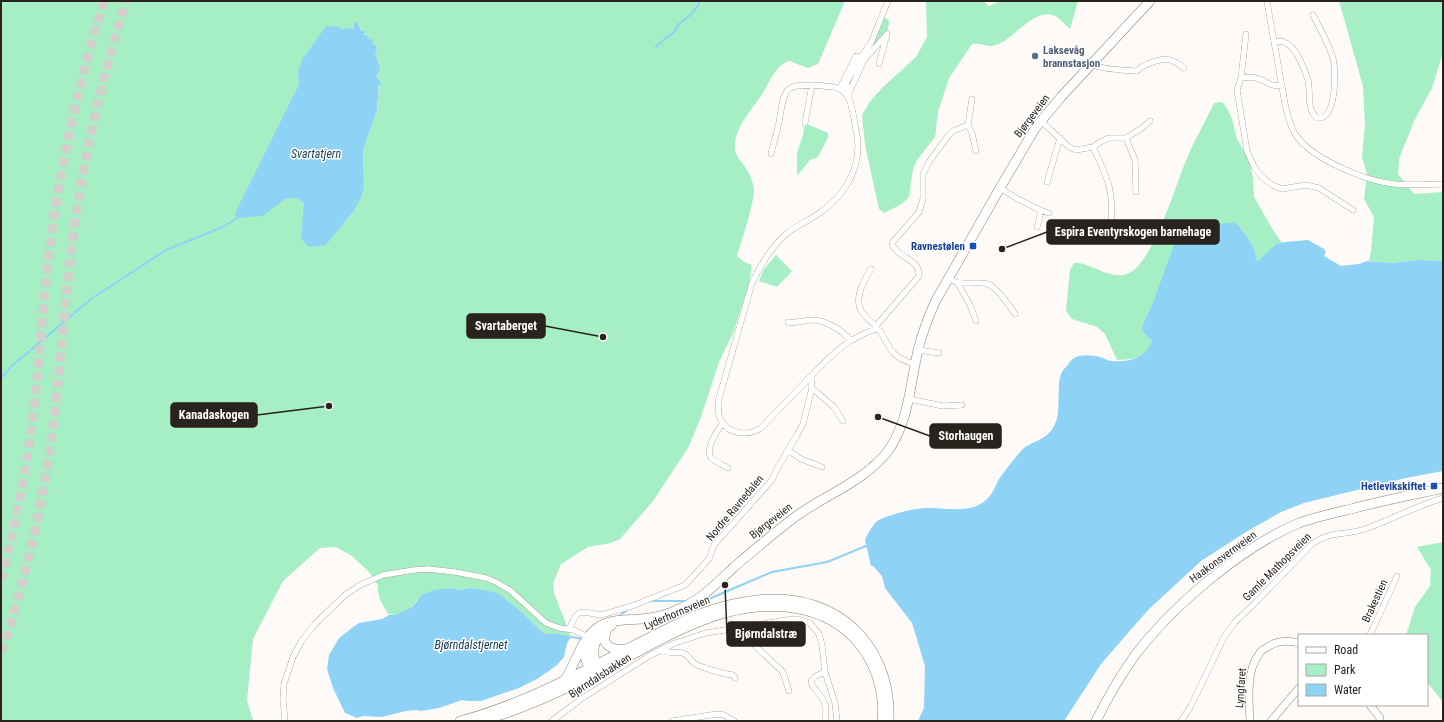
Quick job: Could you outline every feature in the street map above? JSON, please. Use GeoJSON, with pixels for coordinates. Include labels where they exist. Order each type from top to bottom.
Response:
{"type":"FeatureCollection","features":[{"type":"Feature","properties":{"kind":"main road","name":"Bjørgeveien"},"geometry":{"type":"LineString","coordinates":[[592,639],[601,625],[611,622],[658,616],[675,611],[692,603],[703,596],[767,539],[796,516],[866,472],[882,458],[894,441],[902,425],[909,399],[918,350],[930,315],[948,278],[1030,135],[1061,97],[1150,1]]}},
{"type":"Feature","properties":{"kind":"main road","name":"Haakonsvernveien"},"geometry":{"type":"LineString","coordinates":[[1096,721],[1115,686],[1144,644],[1169,616],[1194,593],[1246,552],[1298,524],[1321,516],[1443,488]]}},
{"type":"Feature","properties":{"kind":"main road","name":"Lyderhornsveien"},"geometry":{"type":"LineString","coordinates":[[482,721],[540,701],[627,649],[694,616],[743,602],[770,599],[790,600],[810,604],[832,613],[850,625],[865,640],[874,653],[886,681],[889,700],[889,721]]}},
{"type":"Feature","properties":{"kind":"main road","name":"Lyderhornsveien"},"geometry":{"type":"LineString","coordinates":[[460,721],[497,710],[709,618],[733,611],[759,607],[783,606],[814,613],[830,620],[841,626],[859,644],[872,664],[879,683],[882,701],[882,721]]}},
{"type":"Feature","properties":{"kind":"main road","name":"Bjørgeveien"},"geometry":{"type":"LineString","coordinates":[[564,681],[572,669],[584,642],[600,635],[607,628],[617,622]]}},
{"type":"Feature","properties":{"kind":"main road"},"geometry":{"type":"LineString","coordinates":[[607,628],[604,640],[608,646],[616,650],[627,649]]}},
{"type":"Feature","properties":{"kind":"main road"},"geometry":{"type":"LineString","coordinates":[[592,639],[585,653],[587,664],[594,669]]}},
{"type":"Feature","properties":{"kind":"street"},"geometry":{"type":"LineString","coordinates":[[844,92],[871,42],[888,1]]}},
{"type":"Feature","properties":{"kind":"street"},"geometry":{"type":"LineString","coordinates":[[1267,1],[1286,108],[1295,134],[1310,150],[1360,176],[1377,181],[1395,184],[1443,184]]}},
{"type":"Feature","properties":{"kind":"street"},"geometry":{"type":"LineString","coordinates":[[1274,42],[1282,41],[1293,48],[1301,62],[1308,80],[1310,108],[1317,118],[1323,117],[1327,114],[1331,106],[1334,87],[1334,71],[1332,56],[1314,15]]}},
{"type":"Feature","properties":{"kind":"street"},"geometry":{"type":"LineString","coordinates":[[862,59],[887,34],[879,64]]}},
{"type":"Feature","properties":{"kind":"street"},"geometry":{"type":"LineString","coordinates":[[1246,34],[1241,78],[1237,90],[1247,152],[1254,167],[1261,176],[1272,185],[1282,189],[1306,185],[1319,188],[1353,210]]}},
{"type":"Feature","properties":{"kind":"street"},"geometry":{"type":"LineString","coordinates":[[844,92],[856,56],[862,59]]}},
{"type":"Feature","properties":{"kind":"street"},"geometry":{"type":"LineString","coordinates":[[1092,64],[1104,68],[1137,71],[1140,66],[1163,59],[1168,59],[1184,68]]}},
{"type":"Feature","properties":{"kind":"street"},"geometry":{"type":"LineString","coordinates":[[1241,78],[1253,77],[1272,85],[1282,86]]}},
{"type":"Feature","properties":{"kind":"street"},"geometry":{"type":"LineString","coordinates":[[805,123],[812,85]]}},
{"type":"Feature","properties":{"kind":"street"},"geometry":{"type":"LineString","coordinates":[[771,154],[786,93],[790,89],[797,86],[812,85],[835,87],[844,92],[852,108],[858,145],[857,162],[845,190],[820,214],[788,232],[769,252],[760,265],[752,283],[718,402],[719,415],[723,423],[736,432],[745,434],[754,432],[761,428],[827,359],[851,340],[876,327],[919,276],[920,271],[918,266],[896,250],[892,243],[919,212],[922,205],[923,174],[929,162],[948,136],[968,125]]}},
{"type":"Feature","properties":{"kind":"street"},"geometry":{"type":"LineString","coordinates":[[972,100],[968,125],[972,133],[976,151]]}},
{"type":"Feature","properties":{"kind":"street"},"geometry":{"type":"LineString","coordinates":[[1041,121],[1069,147],[1076,150],[1093,147],[1109,138],[1126,138],[1142,128],[1150,120]]}},
{"type":"Feature","properties":{"kind":"street"},"geometry":{"type":"LineString","coordinates":[[1047,182],[1060,138]]}},
{"type":"Feature","properties":{"kind":"street"},"geometry":{"type":"LineString","coordinates":[[1126,138],[1135,160],[1136,192]]}},
{"type":"Feature","properties":{"kind":"street"},"geometry":{"type":"LineString","coordinates":[[1093,147],[1105,172],[1112,197],[1110,232]]}},
{"type":"Feature","properties":{"kind":"street"},"geometry":{"type":"LineString","coordinates":[[1000,188],[1016,198],[1049,213]]}},
{"type":"Feature","properties":{"kind":"street"},"geometry":{"type":"LineString","coordinates":[[1037,227],[1040,210]]}},
{"type":"Feature","properties":{"kind":"street"},"geometry":{"type":"LineString","coordinates":[[871,269],[863,281],[859,296],[859,305],[862,312],[880,331],[895,355],[900,359],[915,364]]}},
{"type":"Feature","properties":{"kind":"street"},"geometry":{"type":"LineString","coordinates":[[948,278],[957,282],[972,282],[990,286],[1009,304],[1015,314]]}},
{"type":"Feature","properties":{"kind":"street"},"geometry":{"type":"LineString","coordinates":[[957,282],[970,304],[976,321]]}},
{"type":"Feature","properties":{"kind":"street"},"geometry":{"type":"LineString","coordinates":[[788,322],[794,323],[811,320],[821,321],[839,329],[851,340]]}},
{"type":"Feature","properties":{"kind":"street"},"geometry":{"type":"LineString","coordinates":[[918,350],[939,352]]}},
{"type":"Feature","properties":{"kind":"street","name":"Nordre Ravnedalen"},"geometry":{"type":"LineString","coordinates":[[569,629],[575,616],[579,613],[585,612],[600,615],[632,606],[677,588],[690,581],[709,559],[714,545],[772,480],[776,469],[788,451],[802,424],[812,388],[811,377]]}},
{"type":"Feature","properties":{"kind":"street"},"geometry":{"type":"LineString","coordinates":[[812,388],[834,407],[842,421]]}},
{"type":"Feature","properties":{"kind":"street"},"geometry":{"type":"LineString","coordinates":[[909,399],[943,406],[962,406]]}},
{"type":"Feature","properties":{"kind":"street"},"geometry":{"type":"LineString","coordinates":[[723,423],[717,431],[709,452],[710,456],[714,460],[728,468]]}},
{"type":"Feature","properties":{"kind":"street"},"geometry":{"type":"LineString","coordinates":[[788,451],[801,459],[822,467]]}},
{"type":"Feature","properties":{"kind":"street","name":"Gamle Mathopsveien"},"geometry":{"type":"LineString","coordinates":[[1181,721],[1191,706],[1224,637],[1235,622],[1312,544],[1321,538],[1332,534],[1364,530],[1443,498]]}},
{"type":"Feature","properties":{"kind":"street"},"geometry":{"type":"LineString","coordinates":[[285,721],[283,699],[284,684],[293,657],[301,642],[315,624],[345,595],[360,585],[384,575],[428,569],[486,578],[511,591],[546,623],[580,632],[592,639]]}},
{"type":"Feature","properties":{"kind":"street","name":"Brakestien"},"geometry":{"type":"LineString","coordinates":[[1370,634],[1397,576]]}},
{"type":"Feature","properties":{"kind":"street","name":"Bjørndalsbakken"},"geometry":{"type":"LineString","coordinates":[[552,721],[581,699],[660,650],[692,637],[736,628],[794,619],[810,623],[819,634],[822,645],[825,672],[836,703],[838,721]]}},
{"type":"Feature","properties":{"kind":"street"},"geometry":{"type":"LineString","coordinates":[[736,628],[783,672],[789,691]]}},
{"type":"Feature","properties":{"kind":"street","name":"Lyngfaret"},"geometry":{"type":"LineString","coordinates":[[1250,721],[1251,674],[1254,662],[1260,652],[1274,643],[1288,640],[1298,643]]}},
{"type":"Feature","properties":{"kind":"street"},"geometry":{"type":"LineString","coordinates":[[660,650],[670,654],[681,652],[696,664],[723,674],[733,675],[736,678]]}},
{"type":"Feature","properties":{"kind":"street"},"geometry":{"type":"LineString","coordinates":[[825,672],[816,675],[812,678],[811,682],[812,688],[825,702],[825,721]]}},
{"type":"Feature","properties":{"kind":"street"},"geometry":{"type":"LineString","coordinates":[[1272,721],[1298,689]]}},
{"type":"Feature","properties":{"kind":"street"},"geometry":{"type":"LineString","coordinates":[[1371,706],[1380,718],[1380,721]]}},
{"type":"Feature","properties":{"kind":"street"},"geometry":{"type":"LineString","coordinates":[[672,721],[717,714],[724,715],[734,721]]}},
{"type":"Feature","properties":{"kind":"green space"},"geometry":{"type":"Polygon","coordinates":[[[1,1],[845,1],[818,64],[808,68],[789,61],[779,67],[739,128],[735,142],[735,150],[738,158],[748,171],[754,188],[754,194],[737,256],[744,262],[752,265],[750,280],[734,331],[719,362],[701,417],[688,448],[653,501],[620,539],[611,543],[588,547],[561,564],[553,583],[554,593],[571,637],[558,634],[545,634],[502,596],[470,588],[461,590],[449,588],[417,600],[412,607],[395,615],[388,614],[379,596],[378,585],[369,572],[352,556],[336,547],[320,548],[283,581],[253,639],[247,700],[253,721],[1,721],[1,1]],[[356,21],[354,28],[352,27],[343,30],[298,72],[299,84],[235,214],[285,199],[297,198],[304,203],[326,245],[354,211],[364,184],[363,150],[377,110],[379,89],[376,77],[378,71],[375,53],[377,49],[367,38],[369,37],[368,34],[366,36],[356,21]]]}},
{"type":"Feature","properties":{"kind":"green space"},"geometry":{"type":"Polygon","coordinates":[[[926,1],[983,1],[989,6],[1000,1],[1078,1],[1070,29],[1055,16],[1045,14],[1031,20],[1003,42],[996,45],[990,46],[972,44],[949,78],[938,112],[935,137],[917,160],[913,169],[909,197],[902,204],[884,213],[879,209],[865,145],[862,115],[871,100],[883,87],[916,57],[927,37],[926,1]]]}},
{"type":"Feature","properties":{"kind":"green space"},"geometry":{"type":"Polygon","coordinates":[[[1339,1],[1443,1],[1443,52],[1432,88],[1414,121],[1399,159],[1398,174],[1414,194],[1443,192],[1443,261],[1419,260],[1390,263],[1369,261],[1374,217],[1364,199],[1367,174],[1362,157],[1365,125],[1363,86],[1339,1]]]}},
{"type":"Feature","properties":{"kind":"green space"},"geometry":{"type":"Polygon","coordinates":[[[883,17],[889,20],[888,30],[868,54],[883,17]]]}},
{"type":"Feature","properties":{"kind":"green space"},"geometry":{"type":"Polygon","coordinates":[[[1222,102],[1228,110],[1237,139],[1249,160],[1253,178],[1254,197],[1282,243],[1276,244],[1260,261],[1258,261],[1255,257],[1254,249],[1154,300],[1142,326],[1143,332],[1152,341],[1149,347],[1142,355],[1138,357],[1117,360],[1105,334],[1097,327],[1072,319],[1066,311],[1070,270],[1074,263],[1080,263],[1112,275],[1123,275],[1129,273],[1138,266],[1155,240],[1195,140],[1214,103],[1222,102]]]}},
{"type":"Feature","properties":{"kind":"green space"},"geometry":{"type":"Polygon","coordinates":[[[805,123],[828,133],[828,137],[818,157],[810,160],[797,176],[797,153],[805,123]]]}},
{"type":"Feature","properties":{"kind":"green space"},"geometry":{"type":"Polygon","coordinates":[[[776,255],[792,271],[777,287],[759,281],[764,269],[776,255]]]}},
{"type":"Feature","properties":{"kind":"green space"},"geometry":{"type":"Polygon","coordinates":[[[1443,542],[1443,702],[1428,683],[1428,634],[1406,634],[1415,607],[1430,586],[1431,570],[1417,547],[1443,542]]]}},
{"type":"Feature","properties":{"kind":"water","name":"Svartatjern"},"geometry":{"type":"Polygon","coordinates":[[[356,21],[362,31],[365,31],[364,34],[366,36],[368,34],[369,37],[367,38],[369,40],[371,38],[373,40],[372,44],[376,45],[377,51],[375,53],[380,69],[376,77],[382,84],[378,86],[379,93],[377,110],[363,150],[364,184],[362,195],[354,211],[326,245],[308,247],[301,238],[304,203],[297,198],[285,199],[263,216],[237,218],[235,213],[299,84],[298,72],[302,60],[326,26],[339,27],[341,30],[354,28],[356,21]]]}},
{"type":"Feature","properties":{"kind":"water"},"geometry":{"type":"Polygon","coordinates":[[[1227,223],[1235,223],[1243,232],[1253,246],[1258,261],[1276,244],[1308,240],[1324,249],[1326,252],[1324,256],[1341,266],[1359,264],[1367,261],[1390,263],[1419,260],[1443,261],[1443,471],[1406,478],[1304,503],[1281,512],[1246,532],[1201,561],[1148,610],[1101,664],[1064,721],[918,721],[924,708],[925,666],[912,623],[885,588],[882,576],[873,566],[871,566],[865,540],[871,528],[880,520],[907,511],[920,508],[965,509],[980,505],[986,500],[992,493],[999,479],[1021,451],[1041,439],[1053,428],[1058,415],[1059,384],[1062,371],[1074,358],[1080,356],[1097,356],[1110,361],[1124,361],[1141,356],[1152,341],[1143,332],[1142,326],[1154,300],[1174,245],[1183,232],[1227,223]]]}},
{"type":"Feature","properties":{"kind":"water","name":"Bjørndalstjernet"},"geometry":{"type":"Polygon","coordinates":[[[449,588],[461,590],[470,588],[494,592],[502,596],[524,614],[545,634],[558,634],[571,637],[567,643],[564,657],[556,666],[537,679],[519,688],[481,701],[462,700],[439,708],[421,711],[406,711],[382,717],[363,716],[357,718],[345,713],[333,688],[327,669],[329,655],[339,638],[359,623],[382,619],[389,615],[395,615],[412,607],[422,595],[434,590],[449,588]]]}},
{"type":"Feature","properties":{"kind":"waterway"},"geometry":{"type":"LineString","coordinates":[[656,47],[668,36],[670,36],[678,25],[690,15],[698,6],[699,1]]}},
{"type":"Feature","properties":{"kind":"waterway"},"geometry":{"type":"LineString","coordinates":[[1,378],[13,365],[91,299],[166,250],[223,227],[237,218]]}},
{"type":"Feature","properties":{"kind":"waterway"},"geometry":{"type":"LineString","coordinates":[[701,601],[772,572],[827,562],[866,546]]}},
{"type":"Feature","properties":{"kind":"waterway"},"geometry":{"type":"LineString","coordinates":[[651,601],[686,601]]}},
{"type":"Feature","properties":{"kind":"waterway"},"geometry":{"type":"LineString","coordinates":[[618,617],[627,610]]}},
{"type":"Feature","properties":{"kind":"waterway"},"geometry":{"type":"LineString","coordinates":[[571,637],[584,639]]}},
{"type":"Feature","properties":{"kind":"tunnel"},"geometry":{"type":"LineString","coordinates":[[1,580],[12,537],[28,451],[34,408],[54,215],[65,153],[79,92],[104,1]]}},
{"type":"Feature","properties":{"kind":"tunnel"},"geometry":{"type":"LineString","coordinates":[[1,652],[24,576],[46,473],[54,420],[78,199],[96,113],[126,1]]}},
{"type":"Feature","properties":{"kind":"place","name":"Laksevåg brannstasjon"},"geometry":{"type":"Point","coordinates":[1035,56]}},
{"type":"Feature","properties":{"kind":"place","name":"Ravnestølen"},"geometry":{"type":"Point","coordinates":[973,246]}},
{"type":"Feature","properties":{"kind":"place","name":"Espira Eventyrskogen barnehage"},"geometry":{"type":"Point","coordinates":[1002,249]}},
{"type":"Feature","properties":{"kind":"place","name":"Svartaberget"},"geometry":{"type":"Point","coordinates":[603,337]}},
{"type":"Feature","properties":{"kind":"place","name":"Kanadaskogen"},"geometry":{"type":"Point","coordinates":[329,406]}},
{"type":"Feature","properties":{"kind":"place","name":"Storhaugen"},"geometry":{"type":"Point","coordinates":[878,417]}},
{"type":"Feature","properties":{"kind":"place","name":"Hetlevikskiftet"},"geometry":{"type":"Point","coordinates":[1434,486]}},
{"type":"Feature","properties":{"kind":"place","name":"Bjørndalstræ"},"geometry":{"type":"Point","coordinates":[725,585]}}]}
